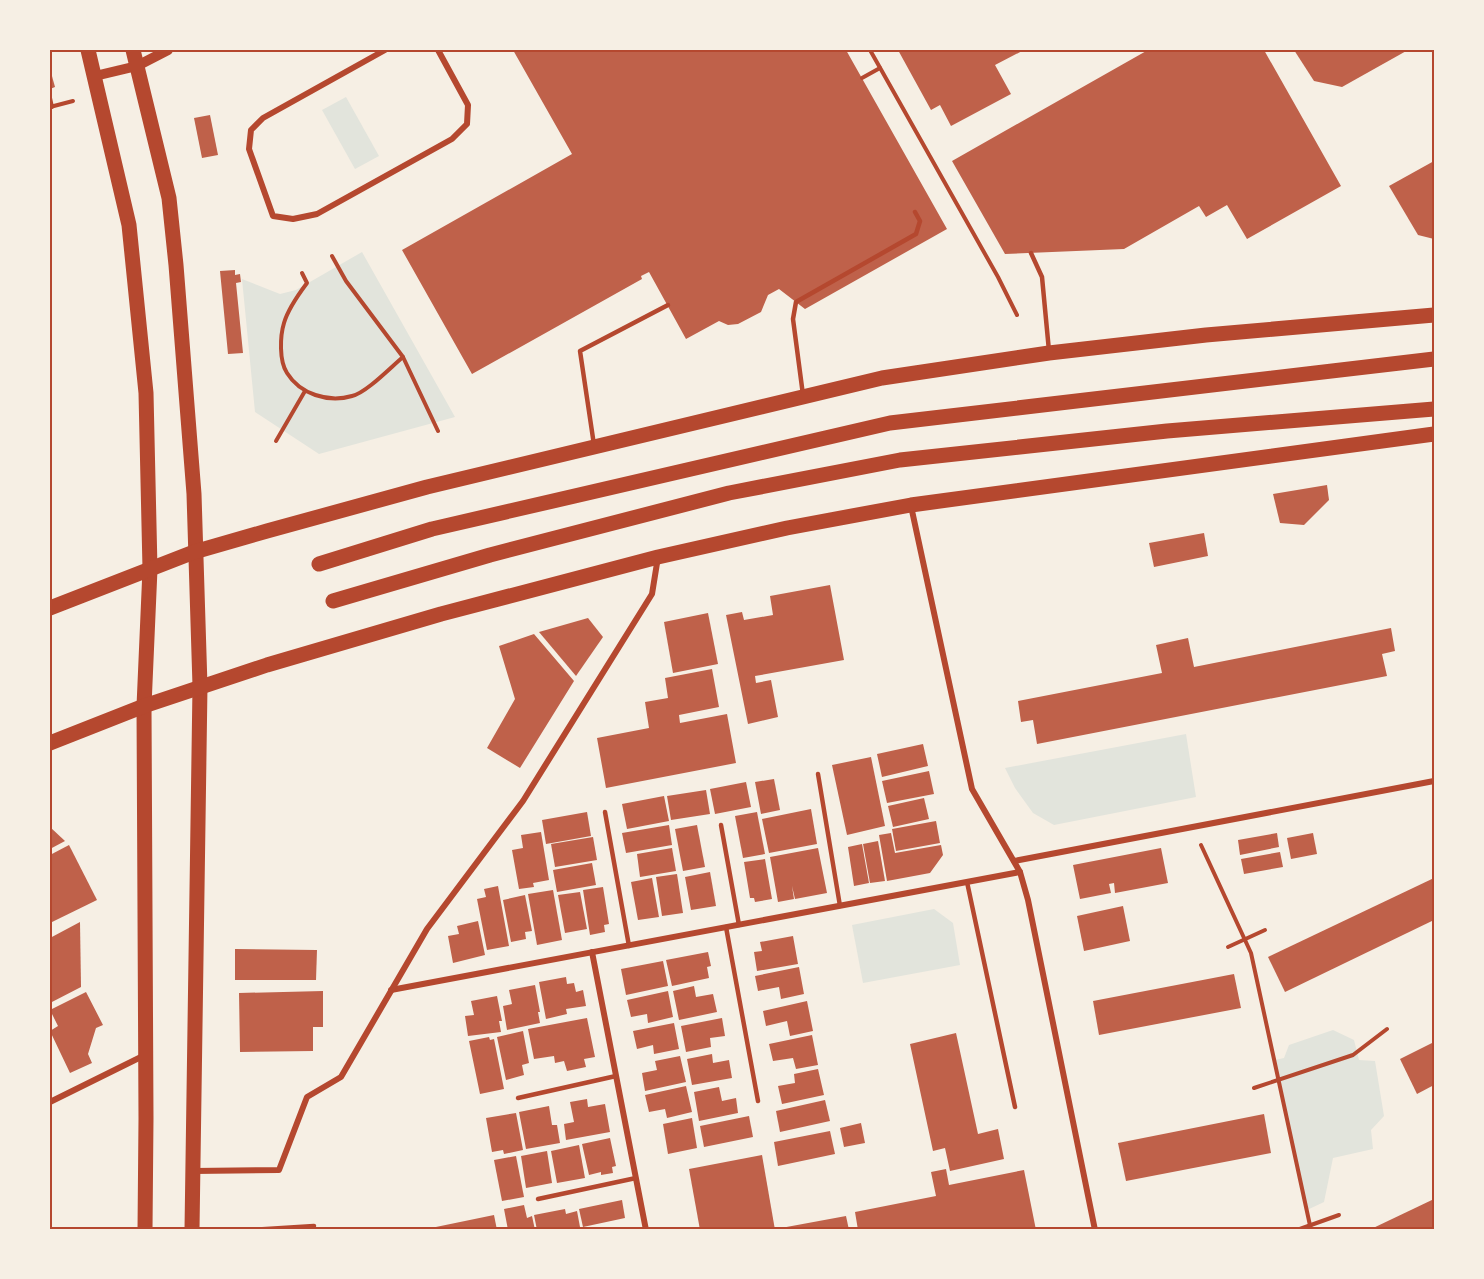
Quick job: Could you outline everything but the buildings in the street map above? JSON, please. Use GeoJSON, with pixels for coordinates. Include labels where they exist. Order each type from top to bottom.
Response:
{"type":"FeatureCollection","features":[{"type":"Feature","properties":{"kind":"main road"},"geometry":{"type":"LineString","coordinates":[[88,50],[129,225],[146,393],[150,569],[144,706],[145,1230]]}},
{"type":"Feature","properties":{"kind":"main road"},"geometry":{"type":"LineString","coordinates":[[133,50],[169,198],[190,434],[200,686],[192,1230]]}},
{"type":"Feature","properties":{"kind":"main road"},"geometry":{"type":"LineString","coordinates":[[50,608],[194,552],[427,487],[882,378],[1049,353],[1206,335],[1434,315]]}},
{"type":"Feature","properties":{"kind":"main road"},"geometry":{"type":"LineString","coordinates":[[319,564],[432,529],[890,423],[1434,359]]}},
{"type":"Feature","properties":{"kind":"main road"},"geometry":{"type":"LineString","coordinates":[[333,601],[490,555],[729,494],[900,460],[1167,431],[1434,409]]}},
{"type":"Feature","properties":{"kind":"main road"},"geometry":{"type":"LineString","coordinates":[[50,743],[200,686],[441,614],[658,557],[787,528],[910,506],[1434,434]]}},
{"type":"Feature","properties":{"kind":"street"},"geometry":{"type":"LineString","coordinates":[[95,76],[137,66],[168,50]]}},
{"type":"Feature","properties":{"kind":"street"},"geometry":{"type":"LineString","coordinates":[[385,50],[263,118],[251,130],[249,148],[273,216],[292,219],[317,214],[452,139],[467,124],[468,105],[438,50]]}},
{"type":"Feature","properties":{"kind":"street"},"geometry":{"type":"LineString","coordinates":[[910,506],[972,789],[1020,872],[1028,900],[1095,1230]]}},
{"type":"Feature","properties":{"kind":"street"},"geometry":{"type":"LineString","coordinates":[[194,1171],[279,1170],[308,1097],[341,1077],[427,929],[523,801],[652,594],[658,557]]}},
{"type":"Feature","properties":{"kind":"street"},"geometry":{"type":"LineString","coordinates":[[1014,861],[1434,781]]}},
{"type":"Feature","properties":{"kind":"street"},"geometry":{"type":"LineString","coordinates":[[391,990],[1020,872]]}},
{"type":"Feature","properties":{"kind":"street"},"geometry":{"type":"LineString","coordinates":[[592,952],[646,1230]]}},
{"type":"Feature","properties":{"kind":"street"},"geometry":{"type":"LineString","coordinates":[[50,1102],[145,1054]]}},
{"type":"Feature","properties":{"kind":"lane"},"geometry":{"type":"LineString","coordinates":[[803,397],[793,319],[796,302],[916,234],[920,221],[915,212]]}},
{"type":"Feature","properties":{"kind":"lane"},"geometry":{"type":"LineString","coordinates":[[1032,253],[1042,278],[1049,353]]}},
{"type":"Feature","properties":{"kind":"lane"},"geometry":{"type":"LineString","coordinates":[[594,448],[580,351],[668,305]]}},
{"type":"Feature","properties":{"kind":"lane"},"geometry":{"type":"LineString","coordinates":[[818,774],[840,906]]}},
{"type":"Feature","properties":{"kind":"lane"},"geometry":{"type":"LineString","coordinates":[[605,812],[628,946]]}},
{"type":"Feature","properties":{"kind":"lane"},"geometry":{"type":"LineString","coordinates":[[722,825],[739,925]]}},
{"type":"Feature","properties":{"kind":"lane"},"geometry":{"type":"LineString","coordinates":[[968,882],[1015,1107]]}},
{"type":"Feature","properties":{"kind":"lane"},"geometry":{"type":"LineString","coordinates":[[726,927],[758,1101]]}},
{"type":"Feature","properties":{"kind":"lane"},"geometry":{"type":"LineString","coordinates":[[518,1098],[616,1076]]}},
{"type":"Feature","properties":{"kind":"lane"},"geometry":{"type":"LineString","coordinates":[[538,1199],[636,1178]]}},
{"type":"Feature","properties":{"kind":"lane"},"geometry":{"type":"LineString","coordinates":[[249,1230],[314,1226]]}},
{"type":"Feature","properties":{"kind":"path"},"geometry":{"type":"LineString","coordinates":[[870,50],[998,277],[1017,315]]}},
{"type":"Feature","properties":{"kind":"path"},"geometry":{"type":"LineString","coordinates":[[862,78],[880,68]]}},
{"type":"Feature","properties":{"kind":"path"},"geometry":{"type":"LineString","coordinates":[[50,98],[51,107],[73,101]]}},
{"type":"Feature","properties":{"kind":"path"},"geometry":{"type":"LineString","coordinates":[[332,256],[346,281],[403,357],[438,431]]}},
{"type":"Feature","properties":{"kind":"path"},"geometry":{"type":"LineString","coordinates":[[302,273],[307,283],[284,322],[280,346],[286,372],[305,391],[329,399],[354,396],[377,380],[403,357]]}},
{"type":"Feature","properties":{"kind":"path"},"geometry":{"type":"LineString","coordinates":[[276,441],[305,391]]}},
{"type":"Feature","properties":{"kind":"path"},"geometry":{"type":"LineString","coordinates":[[1194,828],[1251,953],[1311,1228]]}},
{"type":"Feature","properties":{"kind":"path"},"geometry":{"type":"LineString","coordinates":[[1228,946],[1265,930]]}},
{"type":"Feature","properties":{"kind":"path"},"geometry":{"type":"LineString","coordinates":[[1254,1088],[1353,1055],[1387,1029]]}},
{"type":"Feature","properties":{"kind":"path"},"geometry":{"type":"LineString","coordinates":[[1297,1230],[1311,1228],[1339,1215]]}},
{"type":"Feature","properties":{"kind":"shaded area"},"geometry":{"type":"Polygon","coordinates":[[[346,97],[379,156],[355,169],[322,110],[346,97]]]}},
{"type":"Feature","properties":{"kind":"shaded area"},"geometry":{"type":"Polygon","coordinates":[[[362,252],[455,417],[319,454],[255,412],[242,279],[280,294],[296,290],[362,252]]]}},
{"type":"Feature","properties":{"kind":"shaded area"},"geometry":{"type":"Polygon","coordinates":[[[1186,734],[1196,797],[1054,825],[1033,813],[1015,788],[1005,768],[1186,734]]]}},
{"type":"Feature","properties":{"kind":"shaded area"},"geometry":{"type":"Polygon","coordinates":[[[934,909],[953,923],[960,965],[863,983],[852,925],[934,909]]]}},
{"type":"Feature","properties":{"kind":"shaded area"},"geometry":{"type":"Polygon","coordinates":[[[1333,1030],[1354,1040],[1359,1060],[1375,1061],[1384,1116],[1371,1130],[1373,1149],[1333,1158],[1324,1202],[1307,1210],[1275,1060],[1284,1058],[1289,1045],[1333,1030]]]}}]}
